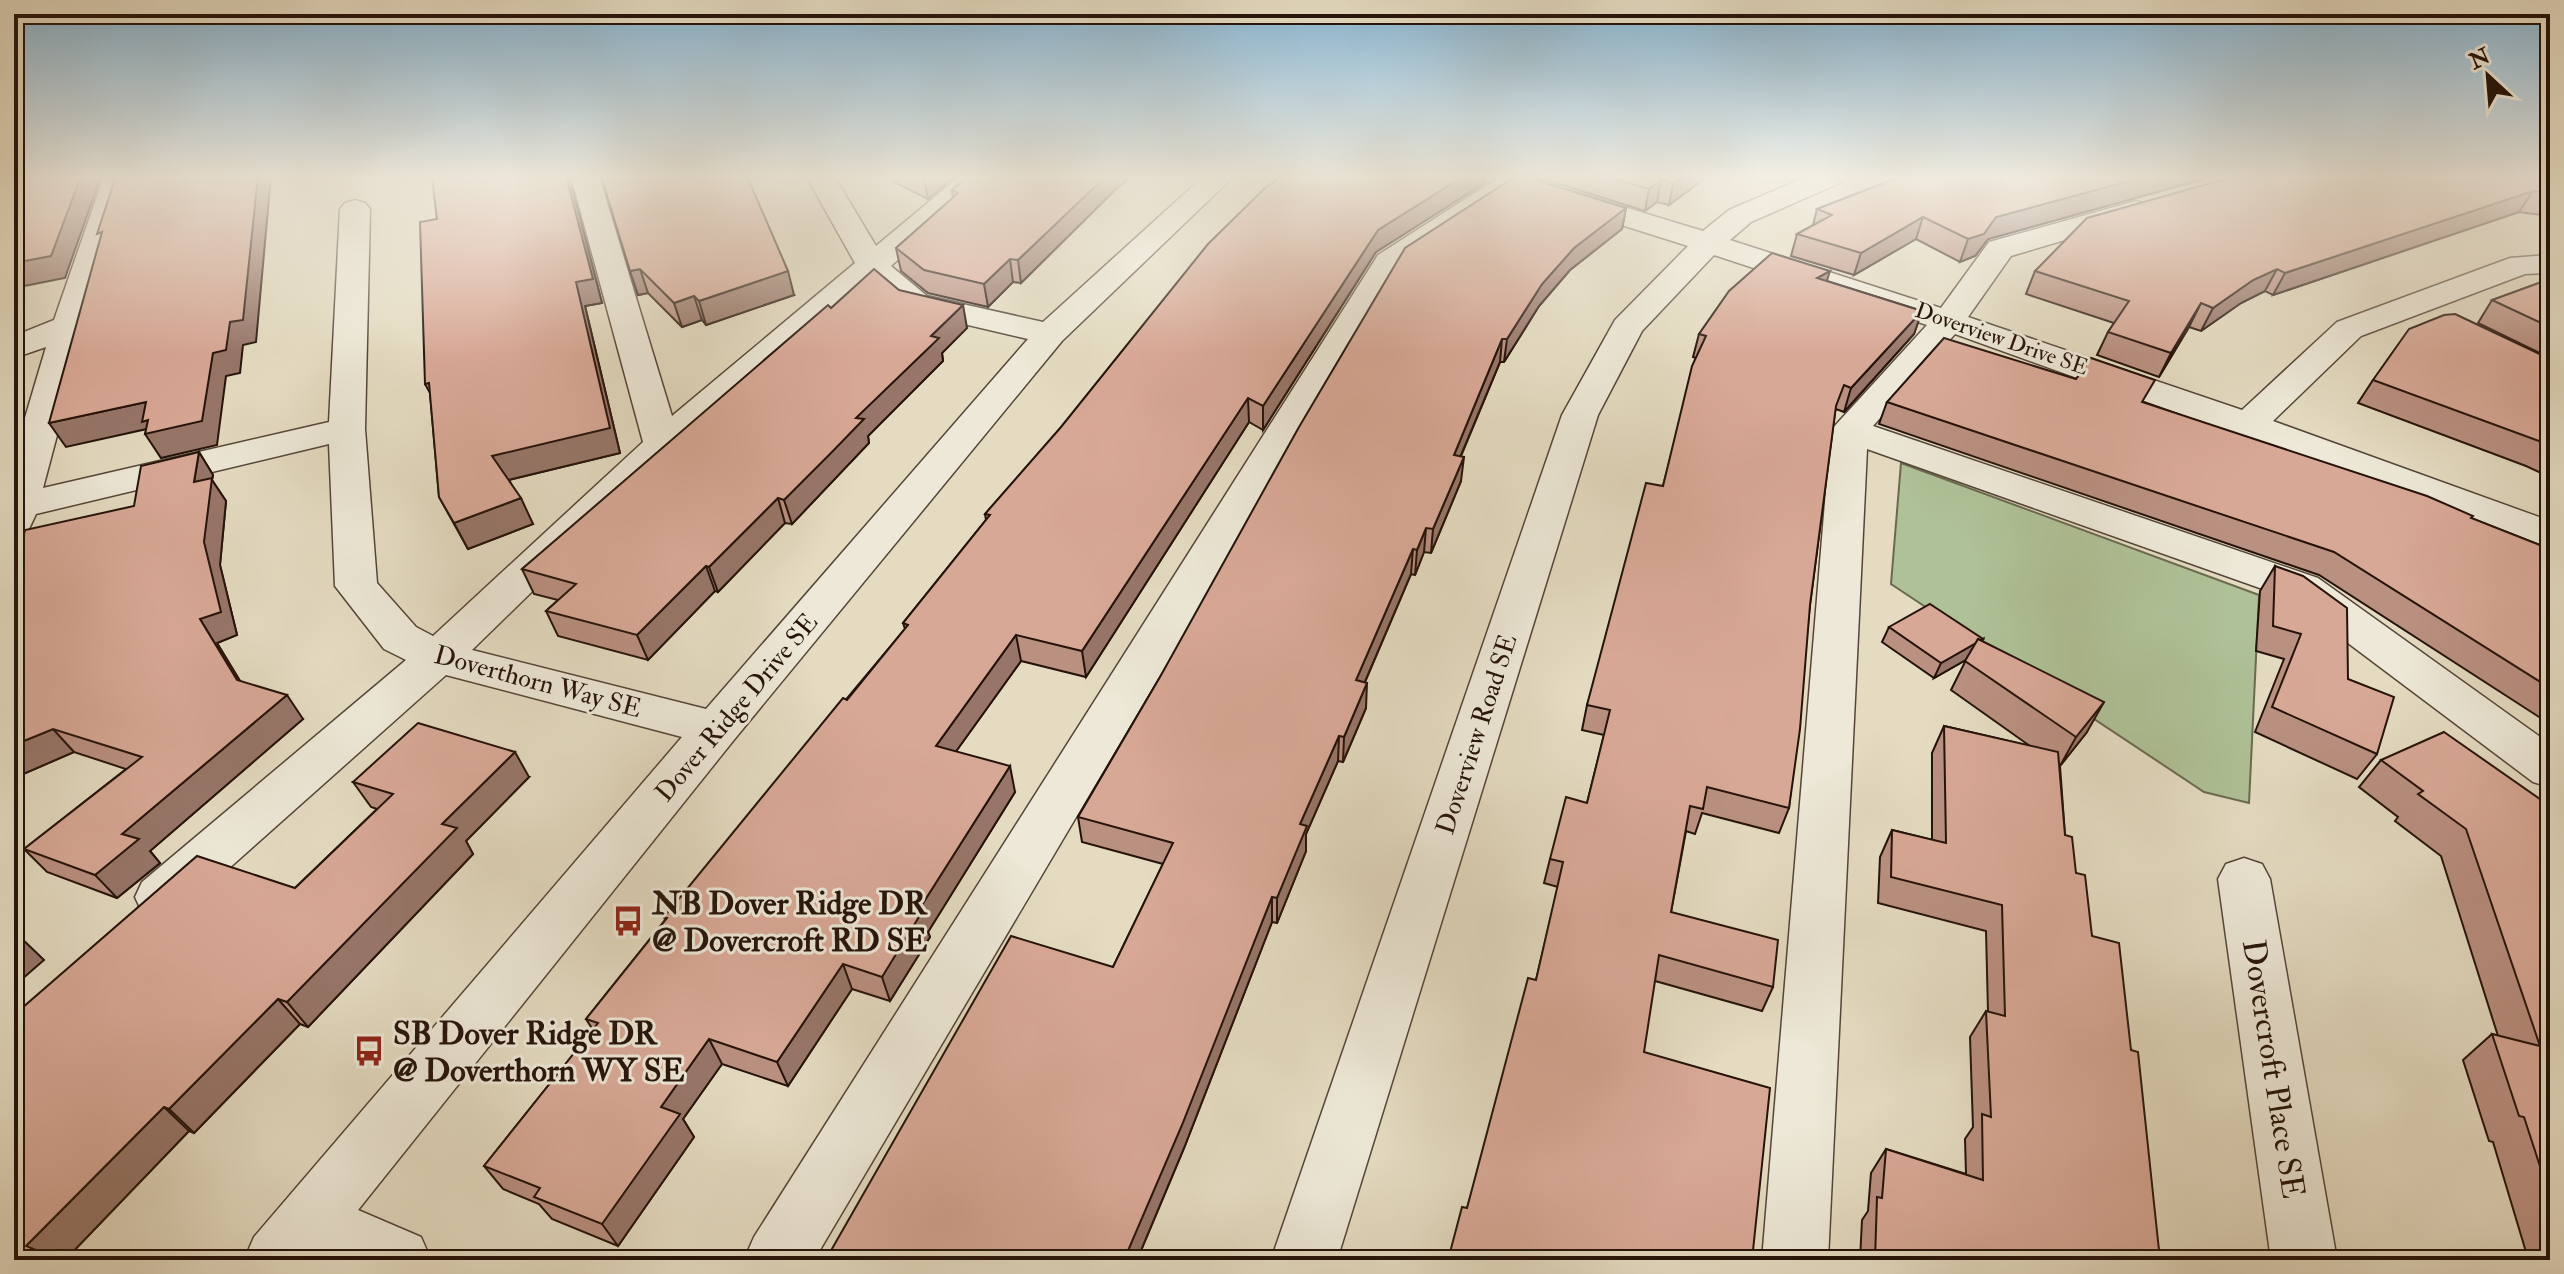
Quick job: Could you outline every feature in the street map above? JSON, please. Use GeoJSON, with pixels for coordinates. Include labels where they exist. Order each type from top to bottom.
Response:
{"type":"FeatureCollection","features":[{"type":"Feature","properties":{"kind":"street"},"geometry":{"type":"LineString","coordinates":[[99,235],[16,511],[347,429]]}},
{"type":"Feature","properties":{"kind":"street","name":"Doverthorn Way SE"},"geometry":{"type":"LineString","coordinates":[[354,235],[347,429],[356,586],[400,638],[438,657],[716,729]]}},
{"type":"Feature","properties":{"kind":"street"},"geometry":{"type":"LineString","coordinates":[[602,235],[662,444]]}},
{"type":"Feature","properties":{"kind":"street"},"geometry":{"type":"LineString","coordinates":[[855,235],[873,267],[916,303],[1050,334]]}},
{"type":"Feature","properties":{"kind":"street"},"geometry":{"type":"LineString","coordinates":[[132,922],[438,657],[662,444],[909,235]]}},
{"type":"Feature","properties":{"kind":"street","name":"Dover Ridge Drive SE"},"geometry":{"type":"LineString","coordinates":[[294,1241],[716,729],[1050,334],[1156,235]]}},
{"type":"Feature","properties":{"kind":"street"},"geometry":{"type":"LineString","coordinates":[[777,1260],[1389,262],[1427,235]]}},
{"type":"Feature","properties":{"kind":"street","name":"Doverview Drive SE"},"geometry":{"type":"LineString","coordinates":[[1688,235],[1950,319],[2250,423],[2550,535]]}},
{"type":"Feature","properties":{"kind":"street","name":"Doverview Road SE"},"geometry":{"type":"LineString","coordinates":[[1304,1260],[1580,415],[1627,327],[1717,235]]}},
{"type":"Feature","properties":{"kind":"street"},"geometry":{"type":"LineString","coordinates":[[1795,1260],[1849,430],[1950,319],[2000,249],[2048,235]]}},
{"type":"Feature","properties":{"kind":"street"},"geometry":{"type":"LineString","coordinates":[[2250,423],[2349,329],[2521,265],[2550,264]]}},
{"type":"Feature","properties":{"kind":"street"},"geometry":{"type":"LineString","coordinates":[[2409,306],[2452,327]]}},
{"type":"Feature","properties":{"kind":"street"},"geometry":{"type":"LineString","coordinates":[[14,348],[69,326]]}},
{"type":"Feature","properties":{"kind":"street"},"geometry":{"type":"LineString","coordinates":[[1849,430],[2303,588],[2550,769]]}},
{"type":"Feature","properties":{"kind":"street","name":"Dovercroft Place SE"},"geometry":{"type":"LineString","coordinates":[[2244,879],[2304,1260]]}},
{"type":"Feature","properties":{"kind":"street"},"geometry":{"type":"LineString","coordinates":[[294,1241],[398,1260]]}},
{"type":"Feature","properties":{"kind":"green space"},"geometry":{"type":"Polygon","coordinates":[[[1901,463],[2259,595],[2249,803],[2204,792],[1891,584],[1901,463]]]}},
{"type":"Feature","properties":{"kind":"building"},"geometry":{"type":"Polygon","coordinates":[[[14,235],[59,235],[51,256],[14,263],[14,235]]]}},
{"type":"Feature","properties":{"kind":"building"},"geometry":{"type":"Polygon","coordinates":[[[101,235],[252,235],[243,320],[230,322],[226,350],[213,353],[202,421],[145,434],[148,420],[142,422],[146,402],[49,423],[101,235]]]}},
{"type":"Feature","properties":{"kind":"building"},"geometry":{"type":"Polygon","coordinates":[[[420,235],[582,235],[593,279],[576,282],[610,428],[492,456],[521,498],[454,523],[439,497],[429,383],[425,384],[420,235]]]}},
{"type":"Feature","properties":{"kind":"building"},"geometry":{"type":"Polygon","coordinates":[[[619,235],[773,235],[788,271],[699,301],[694,296],[674,303],[640,269],[630,271],[619,235]]]}},
{"type":"Feature","properties":{"kind":"building"},"geometry":{"type":"Polygon","coordinates":[[[910,235],[1044,235],[1018,260],[1010,259],[984,284],[924,270],[896,248],[910,235]]]}},
{"type":"Feature","properties":{"kind":"building"},"geometry":{"type":"Polygon","coordinates":[[[1217,235],[1374,235],[1263,406],[1248,398],[1082,651],[1016,635],[936,746],[1010,766],[918,911],[922,912],[882,977],[843,964],[777,1062],[709,1039],[661,1107],[680,1114],[602,1224],[534,1197],[540,1188],[484,1166],[598,1023],[586,1019],[667,918],[664,917],[843,698],[847,700],[908,625],[903,623],[990,515],[985,514],[1061,427],[1217,235]]]}},
{"type":"Feature","properties":{"kind":"building"},"geometry":{"type":"Polygon","coordinates":[[[1424,235],[1590,235],[1574,248],[1542,284],[1507,339],[1502,339],[1454,455],[1464,457],[1433,529],[1426,528],[1417,550],[1413,549],[1356,680],[1367,683],[1344,737],[1339,736],[1300,824],[1307,826],[1277,898],[1272,897],[1182,1125],[1124,1260],[844,1260],[829,1254],[1011,936],[1113,967],[1173,843],[1078,817],[1299,427],[1405,248],[1424,235]]]}},
{"type":"Feature","properties":{"kind":"building"},"geometry":{"type":"Polygon","coordinates":[[[1802,235],[1891,235],[1861,253],[1802,235]]]}},
{"type":"Feature","properties":{"kind":"building"},"geometry":{"type":"Polygon","coordinates":[[[2070,235],[2399,235],[2285,273],[2277,269],[2253,280],[2213,308],[2201,303],[2171,353],[2108,332],[2129,301],[2035,271],[2070,235]]]}},
{"type":"Feature","properties":{"kind":"building"},"geometry":{"type":"Polygon","coordinates":[[[1772,253],[1830,271],[1817,278],[1922,311],[1851,388],[1844,385],[1836,406],[1810,605],[1800,729],[1789,808],[1707,787],[1703,809],[1690,806],[1671,912],[1778,940],[1773,987],[1659,955],[1644,1052],[1770,1088],[1752,1260],[1448,1260],[1462,1207],[1467,1208],[1528,978],[1536,980],[1563,862],[1550,859],[1566,797],[1587,803],[1610,710],[1587,705],[1646,483],[1663,486],[1692,366],[1706,336],[1699,334],[1729,291],[1772,253]]]}},
{"type":"Feature","properties":{"kind":"building"},"geometry":{"type":"Polygon","coordinates":[[[874,269],[899,290],[963,305],[931,336],[939,338],[856,418],[864,419],[784,500],[778,498],[637,635],[546,611],[576,584],[522,569],[828,305],[831,308],[874,269]]]}},
{"type":"Feature","properties":{"kind":"building"},"geometry":{"type":"Polygon","coordinates":[[[2550,279],[2550,327],[2492,300],[2550,279]]]}},
{"type":"Feature","properties":{"kind":"building"},"geometry":{"type":"Polygon","coordinates":[[[2455,314],[2550,359],[2550,445],[2373,380],[2409,329],[2444,315],[2455,314]]]}},
{"type":"Feature","properties":{"kind":"building"},"geometry":{"type":"Polygon","coordinates":[[[1944,338],[2076,379],[2091,358],[2155,380],[2142,402],[2427,496],[2473,516],[2471,518],[2550,549],[2550,688],[2334,552],[1887,402],[1944,338]]]}},
{"type":"Feature","properties":{"kind":"building"},"geometry":{"type":"Polygon","coordinates":[[[199,452],[194,482],[212,478],[204,542],[221,612],[200,619],[237,680],[287,695],[122,834],[139,839],[95,875],[24,849],[142,757],[53,729],[14,745],[14,574],[25,530],[134,506],[141,466],[199,452]]]}},
{"type":"Feature","properties":{"kind":"building"},"geometry":{"type":"Polygon","coordinates":[[[2275,566],[2303,576],[2347,608],[2348,679],[2394,697],[2377,754],[2272,707],[2301,634],[2273,626],[2275,566]]]}},
{"type":"Feature","properties":{"kind":"building"},"geometry":{"type":"Polygon","coordinates":[[[1930,604],[1983,639],[1978,639],[1941,663],[1889,627],[1930,604]]]}},
{"type":"Feature","properties":{"kind":"building"},"geometry":{"type":"Polygon","coordinates":[[[1978,639],[2104,702],[2076,737],[1965,661],[1978,639]]]}},
{"type":"Feature","properties":{"kind":"building"},"geometry":{"type":"Polygon","coordinates":[[[418,723],[515,752],[442,824],[457,828],[287,1002],[278,999],[169,1109],[164,1107],[26,1246],[38,1251],[30,1260],[14,1260],[14,1015],[197,856],[295,888],[393,794],[353,782],[418,723]]]}},
{"type":"Feature","properties":{"kind":"building"},"geometry":{"type":"Polygon","coordinates":[[[1944,726],[2058,752],[2065,835],[2072,837],[2076,873],[2085,875],[2092,936],[2119,943],[2131,1050],[2138,1052],[2160,1260],[1875,1260],[1877,1197],[1882,1198],[1886,1149],[1983,1180],[1982,1114],[1991,1117],[1986,1011],[2005,1016],[2002,905],[1891,877],[1892,830],[1946,843],[1944,726]]]}},
{"type":"Feature","properties":{"kind":"building"},"geometry":{"type":"Polygon","coordinates":[[[2444,732],[2550,806],[2550,1197],[2492,1034],[2540,1046],[2466,829],[2418,794],[2423,791],[2381,760],[2444,732]]]}},
{"type":"Feature","properties":{"kind":"building"},"geometry":{"type":"Polygon","coordinates":[[[2521,1251],[2550,1259],[2550,1260],[2524,1260],[2521,1251]]]}},
{"type":"Feature","properties":{"kind":"place","name":"NB Dover Ridge DR @ Dovercroft RD SE"},"geometry":{"type":"Point","coordinates":[628,921]}},
{"type":"Feature","properties":{"kind":"place","name":"SB Dover Ridge DR @ Doverthorn WY SE"},"geometry":{"type":"Point","coordinates":[369,1051]}}]}
